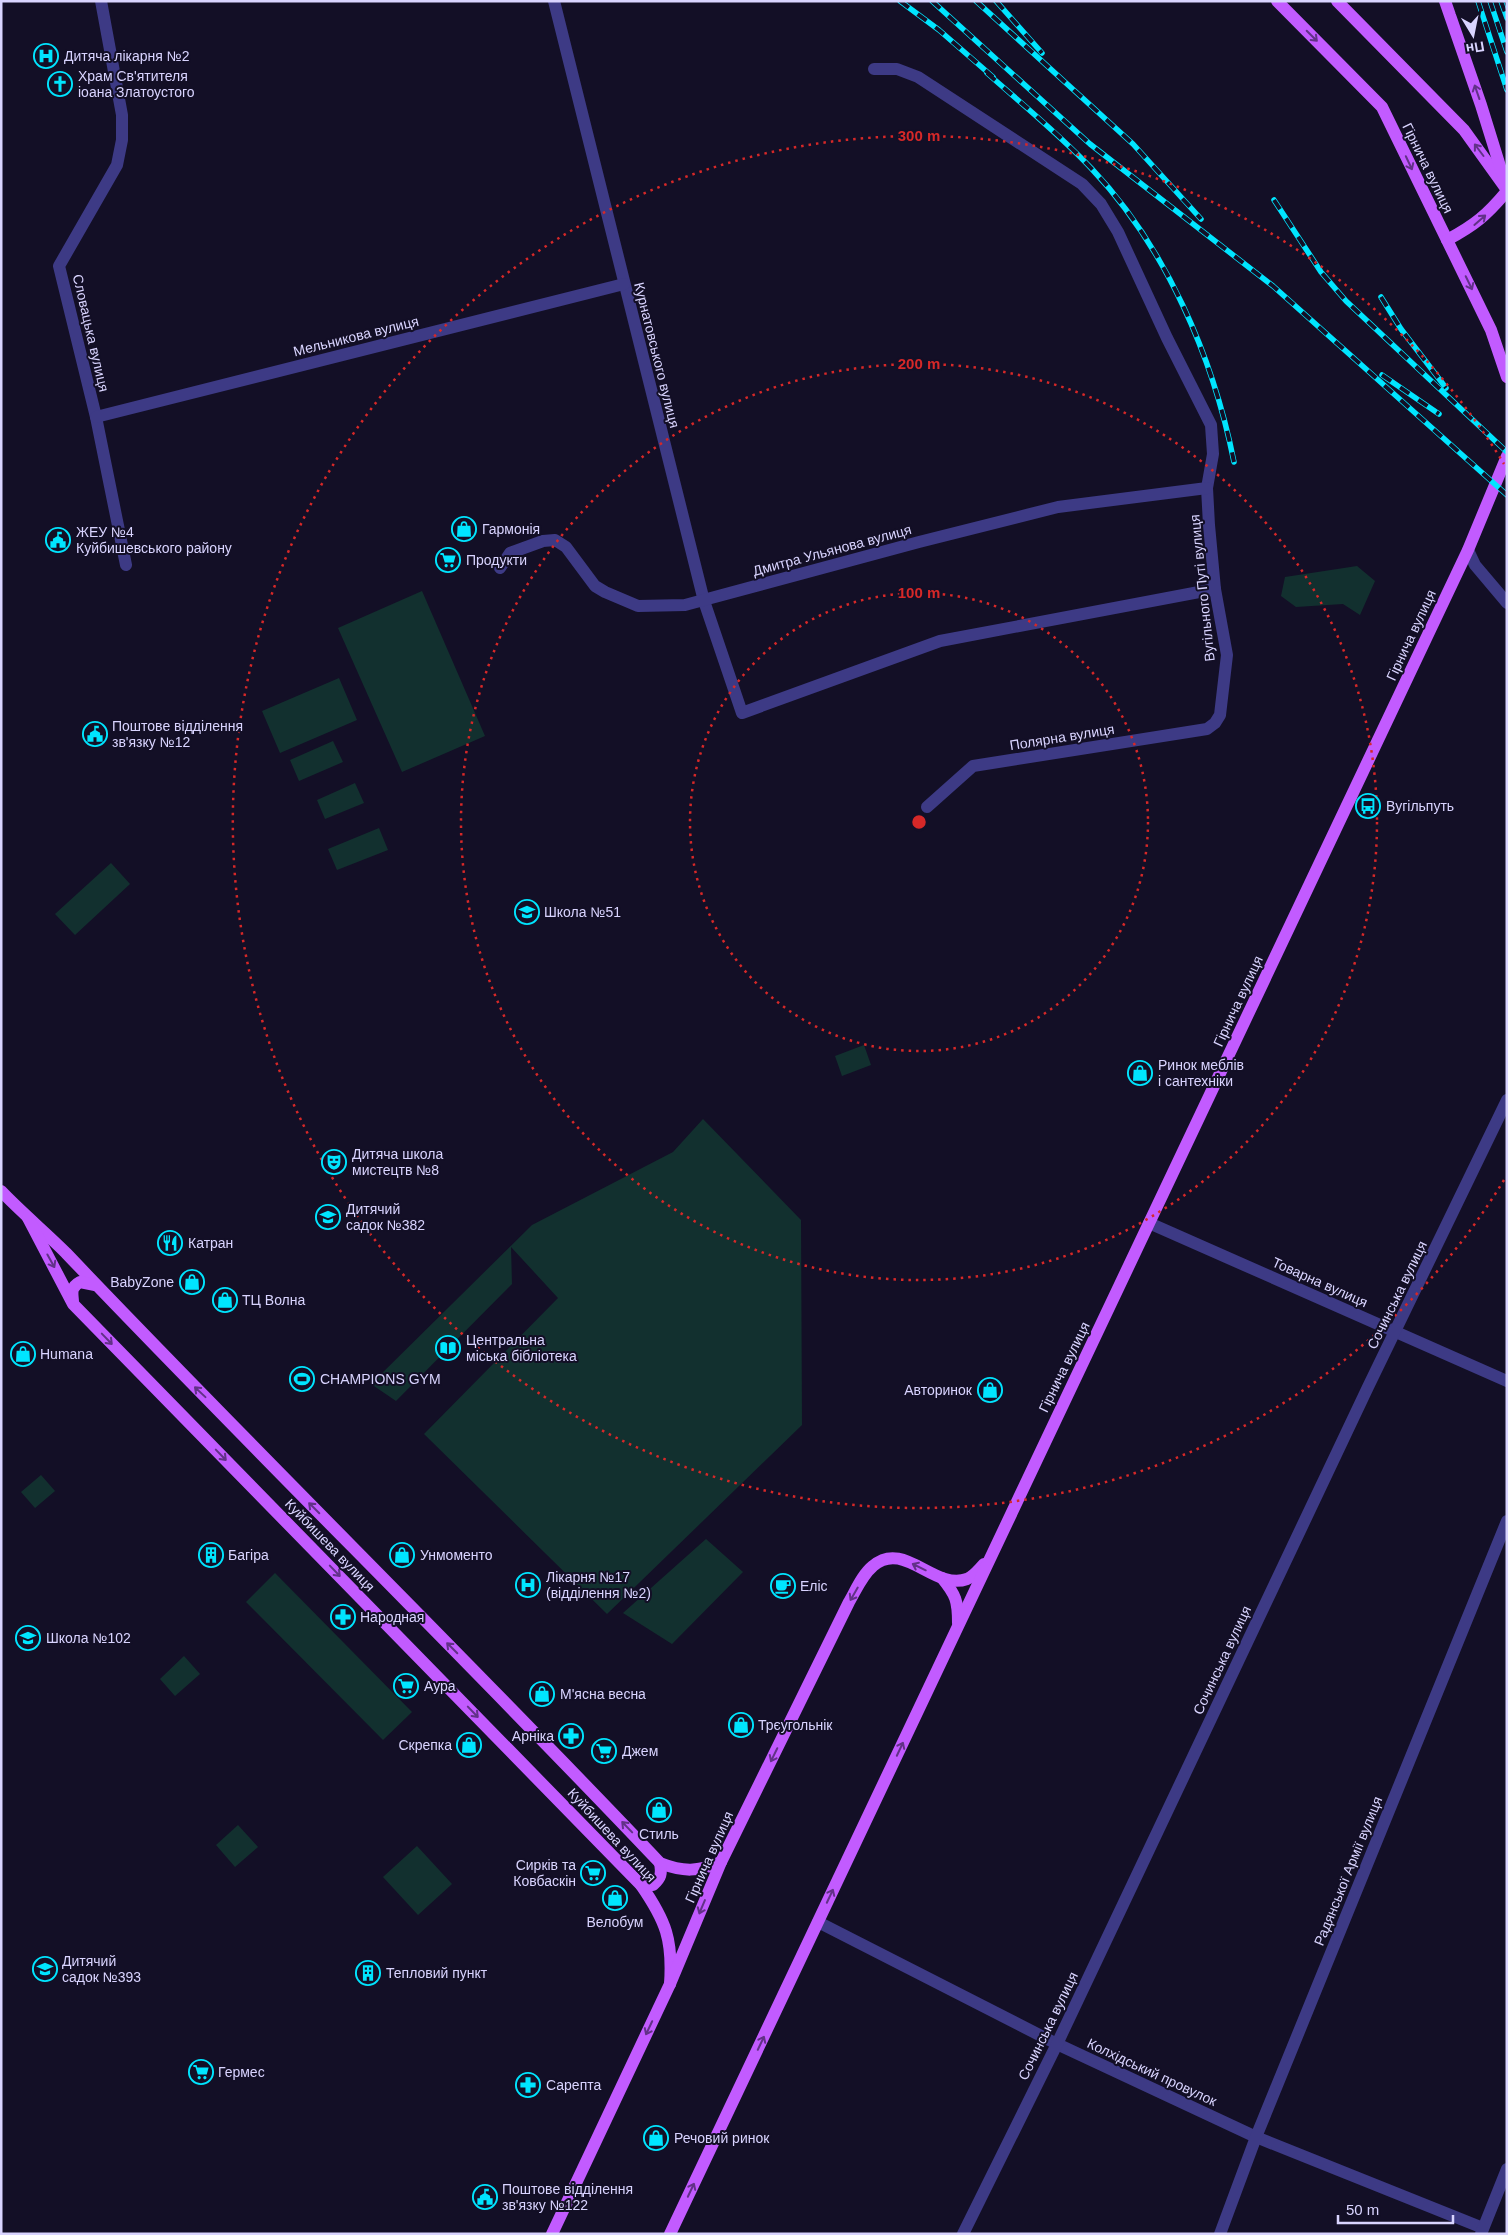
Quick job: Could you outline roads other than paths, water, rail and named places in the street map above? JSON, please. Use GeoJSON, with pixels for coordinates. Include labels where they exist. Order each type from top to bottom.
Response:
{"type":"FeatureCollection","features":[{"type":"Feature","properties":{"kind":"main road","name":"Гірнича вулиця"},"geometry":{"type":"LineString","coordinates":[[1277,1],[1382,107],[1491,330],[1507,377]]}},
{"type":"Feature","properties":{"kind":"main road"},"geometry":{"type":"LineString","coordinates":[[1338,1],[1464,130],[1507,190]]}},
{"type":"Feature","properties":{"kind":"main road"},"geometry":{"type":"LineString","coordinates":[[1445,1],[1481,105],[1507,190]]}},
{"type":"Feature","properties":{"kind":"main road"},"geometry":{"type":"LineString","coordinates":[[1447,240],[1473,226],[1490,211],[1507,190]]}},
{"type":"Feature","properties":{"kind":"main road","name":"Гірнича вулиця"},"geometry":{"type":"LineString","coordinates":[[670,2234],[1468,550],[1507,456]]}},
{"type":"Feature","properties":{"kind":"main road","name":"Куйбишева вулиця"},"geometry":{"type":"LineString","coordinates":[[1,1191],[64,1252],[540,1737],[660,1863],[677,1869],[691,1871],[707,1868],[721,1862]]}},
{"type":"Feature","properties":{"kind":"main road","name":"Куйбишева вулиця"},"geometry":{"type":"LineString","coordinates":[[28,1218],[73,1304],[641,1885],[656,1906],[666,1927],[672,1955],[670,1984]]}},
{"type":"Feature","properties":{"kind":"main road"},"geometry":{"type":"LineString","coordinates":[[73,1304],[72,1292],[74,1286],[80,1282],[95,1285]]}},
{"type":"Feature","properties":{"kind":"main road","name":"Гірнича вулиця"},"geometry":{"type":"LineString","coordinates":[[552,2234],[670,1984],[721,1862],[865,1575],[886,1558],[894,1558],[904,1559],[942,1578],[957,1581],[968,1579],[991,1557]]}},
{"type":"Feature","properties":{"kind":"main road","name":"Гірнича вулиця"},"geometry":{"type":"LineString","coordinates":[[942,1578],[954,1592],[958,1601],[958,1626]]}},
{"type":"Feature","properties":{"kind":"main road"},"geometry":{"type":"LineString","coordinates":[[641,1885],[653,1885],[658,1881],[662,1874],[660,1863]]}},
{"type":"Feature","properties":{"kind":"street","name":"Словацька вулиця"},"geometry":{"type":"LineString","coordinates":[[101,1],[122,116],[122,140],[117,165],[59,266],[96,417],[126,565]]}},
{"type":"Feature","properties":{"kind":"street","name":"Курнатовського вулиця"},"geometry":{"type":"LineString","coordinates":[[554,1],[704,601],[742,713],[940,640],[1215,589]]}},
{"type":"Feature","properties":{"kind":"street","name":"Вугільного Путі вулиця"},"geometry":{"type":"LineString","coordinates":[[874,70],[897,69],[918,77],[1082,184],[1101,204],[1118,232],[1166,338],[1210,425],[1213,454],[1207,488],[1215,589],[1227,655],[1220,715],[1215,724]]}},
{"type":"Feature","properties":{"kind":"street","name":"Мельникова вулиця"},"geometry":{"type":"LineString","coordinates":[[96,417],[624,284]]}},
{"type":"Feature","properties":{"kind":"street","name":"Дмитра Ульянова вулиця"},"geometry":{"type":"LineString","coordinates":[[500,568],[510,553],[543,541],[555,540],[566,547],[595,586],[638,606],[670,607],[704,601],[919,542],[1058,507],[1207,488]]}},
{"type":"Feature","properties":{"kind":"street"},"geometry":{"type":"LineString","coordinates":[[1468,550],[1475,566],[1507,603]]}},
{"type":"Feature","properties":{"kind":"street","name":"Полярна вулиця"},"geometry":{"type":"LineString","coordinates":[[927,807],[972,766],[1207,729],[1215,724]]}},
{"type":"Feature","properties":{"kind":"street","name":"Сочинська вулиця"},"geometry":{"type":"LineString","coordinates":[[964,2234],[1057,2044],[1368,1387],[1507,1100]]}},
{"type":"Feature","properties":{"kind":"street","name":"Товарна вулиця"},"geometry":{"type":"LineString","coordinates":[[1149,1223],[1507,1381]]}},
{"type":"Feature","properties":{"kind":"street","name":"Радянської Армії вулиця"},"geometry":{"type":"LineString","coordinates":[[1220,2234],[1256,2137],[1507,1521]]}},
{"type":"Feature","properties":{"kind":"street","name":"Колхідський провулок"},"geometry":{"type":"LineString","coordinates":[[818,1922],[1057,2044],[1256,2137],[1482,2231]]}},
{"type":"Feature","properties":{"kind":"street"},"geometry":{"type":"LineString","coordinates":[[1482,2231],[1507,2169]]}},
{"type":"Feature","properties":{"kind":"railway"},"geometry":{"type":"LineString","coordinates":[[900,1],[939,30],[993,77]]}},
{"type":"Feature","properties":{"kind":"railway"},"geometry":{"type":"LineString","coordinates":[[932,1],[1090,144],[1273,286],[1507,495]]}},
{"type":"Feature","properties":{"kind":"railway"},"geometry":{"type":"LineString","coordinates":[[976,1],[1133,144],[1201,219]]}},
{"type":"Feature","properties":{"kind":"railway"},"geometry":{"type":"LineString","coordinates":[[996,1],[1042,53]]}},
{"type":"Feature","properties":{"kind":"railway"},"geometry":{"type":"LineString","coordinates":[[1478,1],[1507,90]]}},
{"type":"Feature","properties":{"kind":"railway"},"geometry":{"type":"LineString","coordinates":[[1490,1],[1507,52]]}},
{"type":"Feature","properties":{"kind":"railway"},"geometry":{"type":"LineString","coordinates":[[1501,1],[1507,18]]}},
{"type":"Feature","properties":{"kind":"railway"},"geometry":{"type":"LineString","coordinates":[[987,73],[1079,155],[1118,199],[1142,232],[1164,268],[1183,305],[1199,344],[1225,422],[1234,462]]}},
{"type":"Feature","properties":{"kind":"railway"},"geometry":{"type":"LineString","coordinates":[[1274,200],[1321,272],[1346,301],[1507,452]]}},
{"type":"Feature","properties":{"kind":"railway"},"geometry":{"type":"LineString","coordinates":[[1381,297],[1401,329],[1446,388]]}},
{"type":"Feature","properties":{"kind":"railway"},"geometry":{"type":"LineString","coordinates":[[1382,375],[1439,414]]}},
{"type":"Feature","properties":{"kind":"place","name":"Дитяча лікарня №2"},"geometry":{"type":"Point","coordinates":[46,56]}},
{"type":"Feature","properties":{"kind":"place","name":"Храм Св'ятителя іоана Златоустого"},"geometry":{"type":"Point","coordinates":[60,84]}},
{"type":"Feature","properties":{"kind":"place","name":"Гармонія"},"geometry":{"type":"Point","coordinates":[464,529]}},
{"type":"Feature","properties":{"kind":"place","name":"ЖЕУ №4 Куйбишевського району"},"geometry":{"type":"Point","coordinates":[58,540]}},
{"type":"Feature","properties":{"kind":"place","name":"Продукти"},"geometry":{"type":"Point","coordinates":[448,560]}},
{"type":"Feature","properties":{"kind":"place","name":"Поштове відділення зв'язку №12"},"geometry":{"type":"Point","coordinates":[95,734]}},
{"type":"Feature","properties":{"kind":"place","name":"Вугільпуть"},"geometry":{"type":"Point","coordinates":[1368,806]}},
{"type":"Feature","properties":{"kind":"place","name":"Школа №51"},"geometry":{"type":"Point","coordinates":[527,912]}},
{"type":"Feature","properties":{"kind":"place","name":"Ринок меблів і сантехніки"},"geometry":{"type":"Point","coordinates":[1140,1073]}},
{"type":"Feature","properties":{"kind":"place","name":"Дитяча школа мистецтв №8"},"geometry":{"type":"Point","coordinates":[334,1162]}},
{"type":"Feature","properties":{"kind":"place","name":"Дитячий садок №382"},"geometry":{"type":"Point","coordinates":[328,1217]}},
{"type":"Feature","properties":{"kind":"place","name":"Катран"},"geometry":{"type":"Point","coordinates":[170,1243]}},
{"type":"Feature","properties":{"kind":"place","name":"BabyZone"},"geometry":{"type":"Point","coordinates":[192,1282]}},
{"type":"Feature","properties":{"kind":"place","name":"ТЦ Волна"},"geometry":{"type":"Point","coordinates":[225,1300]}},
{"type":"Feature","properties":{"kind":"place","name":"Центральна міська бібліотека"},"geometry":{"type":"Point","coordinates":[448,1348]}},
{"type":"Feature","properties":{"kind":"place","name":"Humana"},"geometry":{"type":"Point","coordinates":[23,1354]}},
{"type":"Feature","properties":{"kind":"place","name":"CHAMPIONS GYM"},"geometry":{"type":"Point","coordinates":[302,1379]}},
{"type":"Feature","properties":{"kind":"place","name":"Авторинок"},"geometry":{"type":"Point","coordinates":[990,1390]}},
{"type":"Feature","properties":{"kind":"place","name":"Багіра"},"geometry":{"type":"Point","coordinates":[211,1555]}},
{"type":"Feature","properties":{"kind":"place","name":"Унмоменто"},"geometry":{"type":"Point","coordinates":[402,1555]}},
{"type":"Feature","properties":{"kind":"place","name":"Лікарня №17 (відділення №2)"},"geometry":{"type":"Point","coordinates":[528,1585]}},
{"type":"Feature","properties":{"kind":"place","name":"Еліс"},"geometry":{"type":"Point","coordinates":[783,1586]}},
{"type":"Feature","properties":{"kind":"place","name":"Народная"},"geometry":{"type":"Point","coordinates":[343,1617]}},
{"type":"Feature","properties":{"kind":"place","name":"Школа №102"},"geometry":{"type":"Point","coordinates":[28,1638]}},
{"type":"Feature","properties":{"kind":"place","name":"Аура"},"geometry":{"type":"Point","coordinates":[406,1686]}},
{"type":"Feature","properties":{"kind":"place","name":"М'ясна весна"},"geometry":{"type":"Point","coordinates":[542,1694]}},
{"type":"Feature","properties":{"kind":"place","name":"Трєугольнік"},"geometry":{"type":"Point","coordinates":[741,1725]}},
{"type":"Feature","properties":{"kind":"place","name":"Арніка"},"geometry":{"type":"Point","coordinates":[571,1736]}},
{"type":"Feature","properties":{"kind":"place","name":"Скрепка"},"geometry":{"type":"Point","coordinates":[469,1745]}},
{"type":"Feature","properties":{"kind":"place","name":"Джем"},"geometry":{"type":"Point","coordinates":[604,1751]}},
{"type":"Feature","properties":{"kind":"place","name":"Стиль"},"geometry":{"type":"Point","coordinates":[659,1810]}},
{"type":"Feature","properties":{"kind":"place","name":"Сирків та Ковбаскін"},"geometry":{"type":"Point","coordinates":[593,1873]}},
{"type":"Feature","properties":{"kind":"place","name":"Велобум"},"geometry":{"type":"Point","coordinates":[615,1898]}},
{"type":"Feature","properties":{"kind":"place","name":"Дитячий садок №393"},"geometry":{"type":"Point","coordinates":[45,1969]}},
{"type":"Feature","properties":{"kind":"place","name":"Тепловий пункт"},"geometry":{"type":"Point","coordinates":[368,1973]}},
{"type":"Feature","properties":{"kind":"place","name":"Гермес"},"geometry":{"type":"Point","coordinates":[201,2072]}},
{"type":"Feature","properties":{"kind":"place","name":"Сарепта"},"geometry":{"type":"Point","coordinates":[528,2085]}},
{"type":"Feature","properties":{"kind":"place","name":"Речовий ринок"},"geometry":{"type":"Point","coordinates":[656,2138]}},
{"type":"Feature","properties":{"kind":"place","name":"Поштове відділення зв'язку №122"},"geometry":{"type":"Point","coordinates":[485,2197]}}]}
